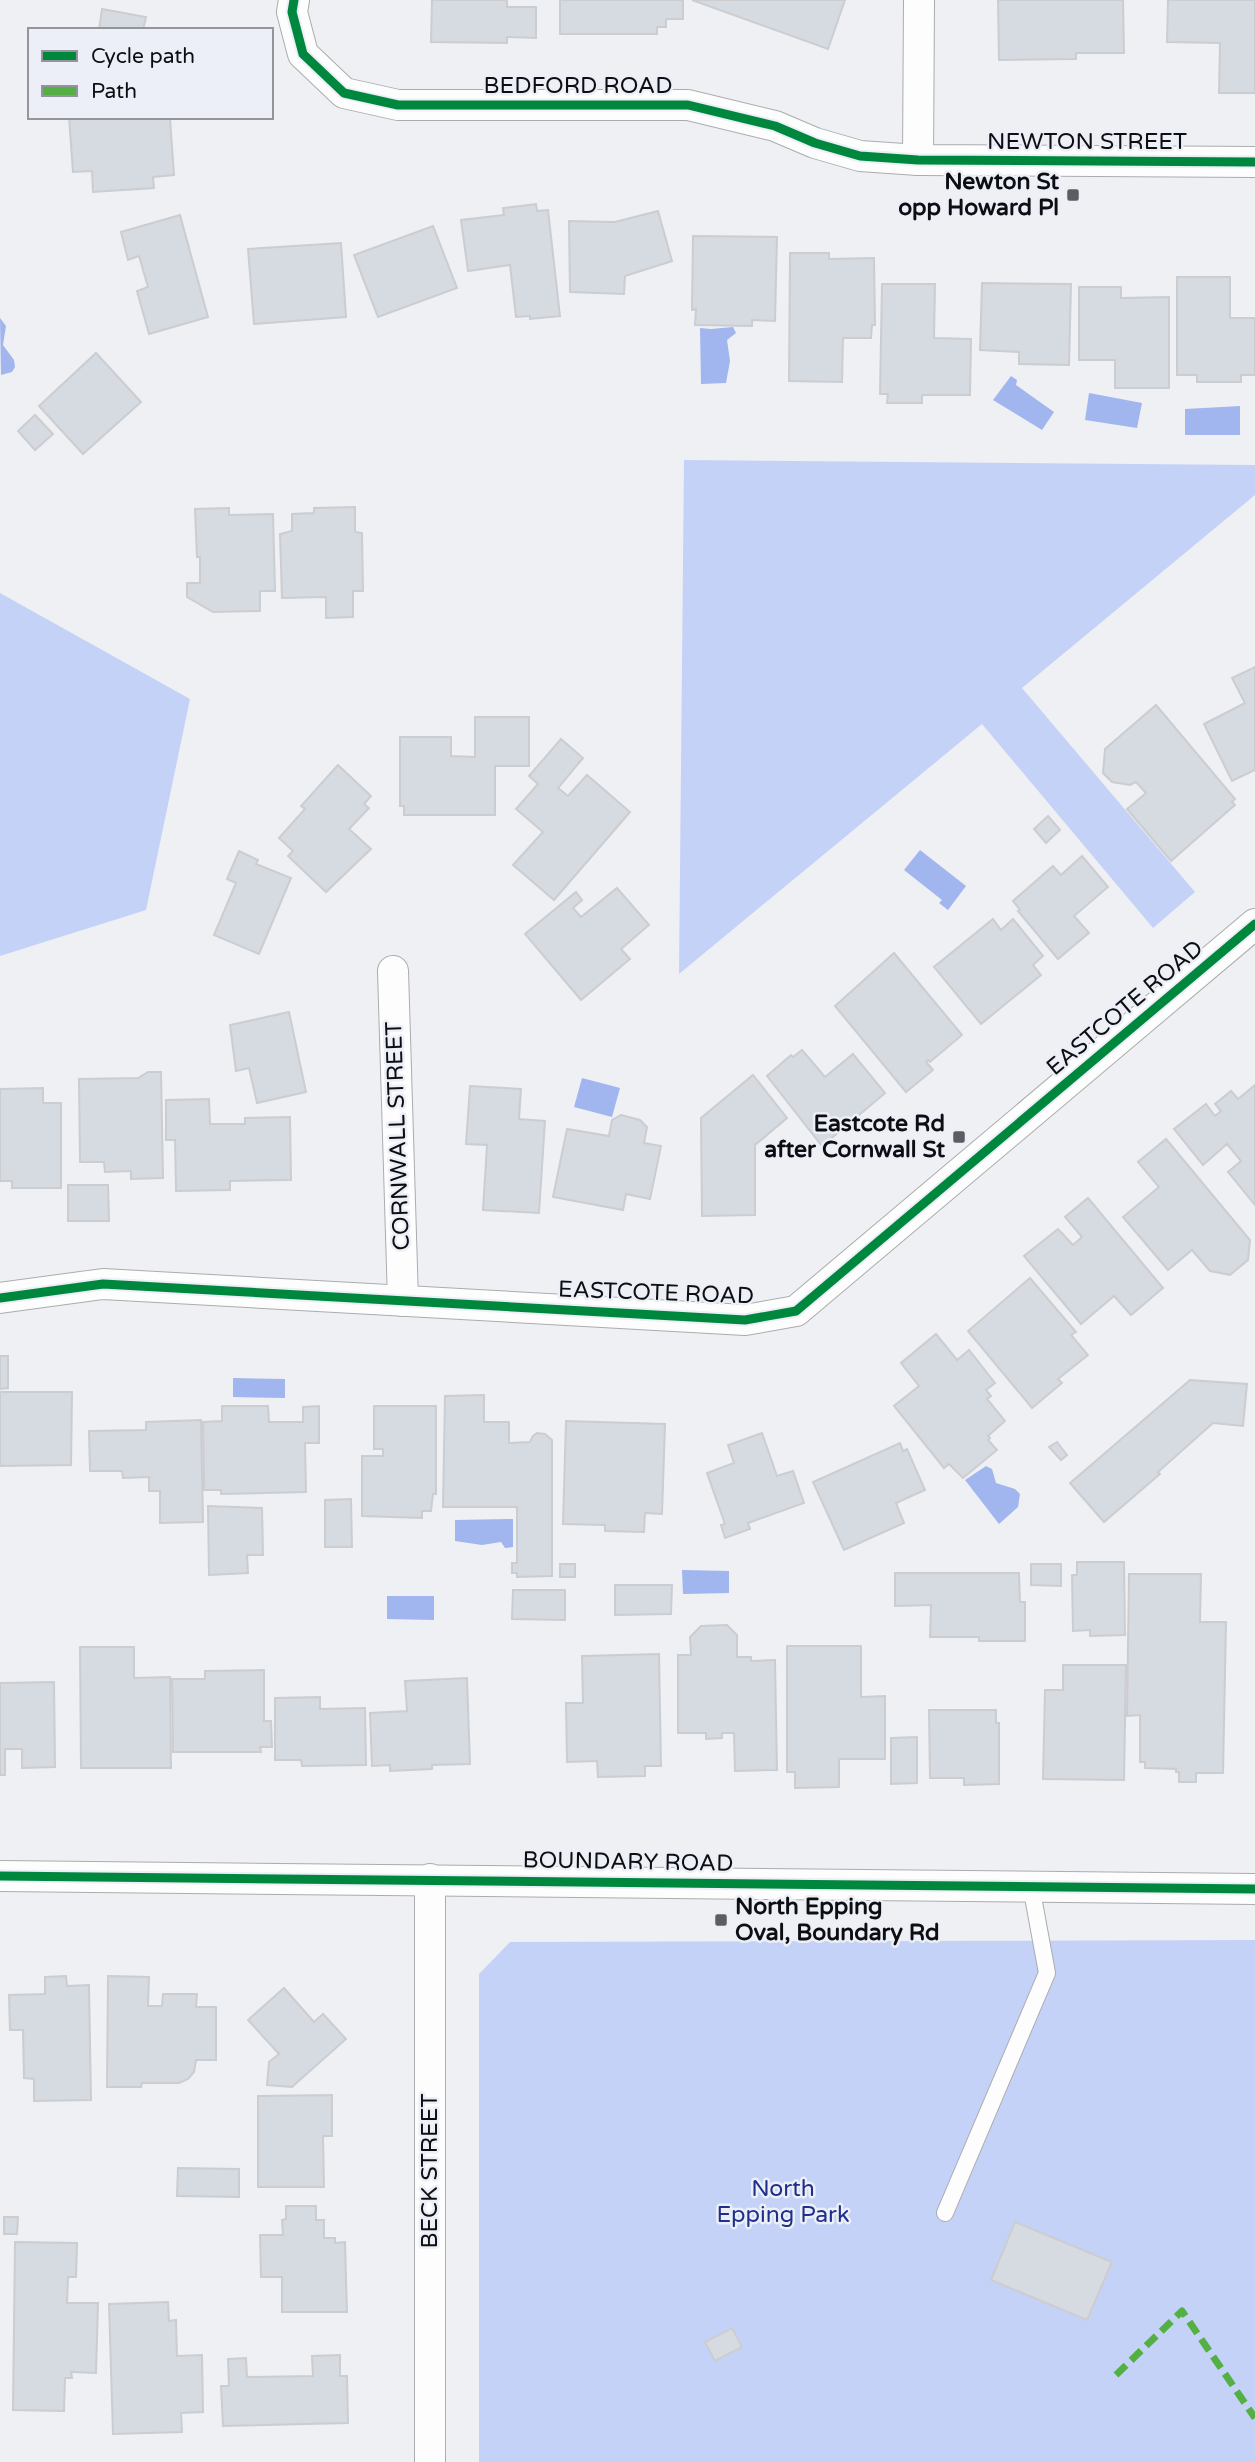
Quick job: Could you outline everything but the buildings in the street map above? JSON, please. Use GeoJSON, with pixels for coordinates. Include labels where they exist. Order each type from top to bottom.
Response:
{"type":"FeatureCollection","features":[{"type":"Feature","properties":{"kind":"street","name":"BEDFORD ROAD"},"geometry":{"type":"LineString","coordinates":[[294,0],[292,12],[303,54],[344,93],[398,105],[688,105],[775,126],[815,143],[860,156],[918,160]]}},
{"type":"Feature","properties":{"kind":"street"},"geometry":{"type":"LineString","coordinates":[[918,160],[919,0]]}},
{"type":"Feature","properties":{"kind":"street","name":"NEWTON STREET"},"geometry":{"type":"LineString","coordinates":[[918,160],[1255,162]]}},
{"type":"Feature","properties":{"kind":"street","name":"EASTCOTE ROAD"},"geometry":{"type":"LineString","coordinates":[[0,1298],[103,1284],[745,1320],[796,1311],[1255,924]]}},
{"type":"Feature","properties":{"kind":"street","name":"CORNWALL STREET"},"geometry":{"type":"LineString","coordinates":[[393,971],[402,1301]]}},
{"type":"Feature","properties":{"kind":"street","name":"BOUNDARY ROAD"},"geometry":{"type":"LineString","coordinates":[[0,1876],[1255,1889]]}},
{"type":"Feature","properties":{"kind":"street","name":"BECK STREET"},"geometry":{"type":"LineString","coordinates":[[430,1880],[430,2462]]}},
{"type":"Feature","properties":{"kind":"lane"},"geometry":{"type":"LineString","coordinates":[[945,2213],[1047,1973],[1031,1886]]}},
{"type":"Feature","properties":{"kind":"green space"},"geometry":{"type":"Polygon","coordinates":[[[684,460],[1255,465],[1255,495],[1022,688],[1195,892],[1153,928],[982,724],[679,974],[684,460]]]}},
{"type":"Feature","properties":{"kind":"green space"},"geometry":{"type":"Polygon","coordinates":[[[0,593],[190,699],[146,910],[0,956],[0,593]]]}},
{"type":"Feature","properties":{"kind":"green space","name":"North Epping Park"},"geometry":{"type":"Polygon","coordinates":[[[1255,1940],[1255,2462],[479,2462],[479,1974],[510,1942],[1255,1940]]]}},
{"type":"Feature","properties":{"kind":"shaded area"},"geometry":{"type":"Polygon","coordinates":[[[0,318],[6,326],[3,345],[14,360],[15,367],[12,372],[1,375],[0,318]]]}},
{"type":"Feature","properties":{"kind":"shaded area"},"geometry":{"type":"Polygon","coordinates":[[[733,327],[736,333],[727,340],[730,361],[726,383],[701,384],[700,328],[733,327]]]}},
{"type":"Feature","properties":{"kind":"shaded area"},"geometry":{"type":"Polygon","coordinates":[[[1011,376],[1017,380],[1016,385],[1054,412],[1042,430],[993,400],[1011,376]]]}},
{"type":"Feature","properties":{"kind":"shaded area"},"geometry":{"type":"Polygon","coordinates":[[[1089,393],[1142,403],[1137,428],[1085,420],[1089,393]]]}},
{"type":"Feature","properties":{"kind":"shaded area"},"geometry":{"type":"Polygon","coordinates":[[[1240,406],[1240,435],[1185,435],[1185,409],[1240,406]]]}},
{"type":"Feature","properties":{"kind":"shaded area"},"geometry":{"type":"Polygon","coordinates":[[[920,850],[966,886],[948,910],[939,903],[942,900],[904,870],[920,850]]]}},
{"type":"Feature","properties":{"kind":"shaded area"},"geometry":{"type":"Polygon","coordinates":[[[582,1078],[620,1088],[612,1117],[574,1107],[582,1078]]]}},
{"type":"Feature","properties":{"kind":"shaded area"},"geometry":{"type":"Polygon","coordinates":[[[233,1378],[285,1379],[285,1398],[233,1397],[233,1378]]]}},
{"type":"Feature","properties":{"kind":"shaded area"},"geometry":{"type":"Polygon","coordinates":[[[986,1466],[992,1469],[996,1483],[1015,1489],[1020,1494],[1018,1507],[999,1524],[965,1480],[986,1466]]]}},
{"type":"Feature","properties":{"kind":"shaded area"},"geometry":{"type":"Polygon","coordinates":[[[513,1519],[513,1547],[505,1548],[501,1542],[482,1545],[455,1541],[455,1520],[513,1519]]]}},
{"type":"Feature","properties":{"kind":"shaded area"},"geometry":{"type":"Polygon","coordinates":[[[682,1570],[729,1571],[729,1593],[683,1594],[682,1570]]]}},
{"type":"Feature","properties":{"kind":"shaded area"},"geometry":{"type":"Polygon","coordinates":[[[387,1596],[434,1596],[434,1620],[387,1619],[387,1596]]]}},
{"type":"Feature","properties":{"kind":"marked path"},"geometry":{"type":"LineString","coordinates":[[1116,2375],[1182,2311],[1255,2418]]}},
{"type":"Feature","properties":{"kind":"cycle path"},"geometry":{"type":"LineString","coordinates":[[294,0],[292,12],[303,54],[344,93],[398,105],[688,105],[775,126],[815,143],[860,156],[918,160],[1255,162]]}},
{"type":"Feature","properties":{"kind":"cycle path"},"geometry":{"type":"LineString","coordinates":[[0,1298],[103,1284],[745,1320],[796,1311],[1255,924]]}},
{"type":"Feature","properties":{"kind":"cycle path"},"geometry":{"type":"LineString","coordinates":[[0,1876],[1255,1889]]}},
{"type":"Feature","properties":{"kind":"place","name":"Newton St opp Howard Pl"},"geometry":{"type":"Point","coordinates":[1073,195]}},
{"type":"Feature","properties":{"kind":"place","name":"Eastcote Rd after Cornwall St"},"geometry":{"type":"Point","coordinates":[959,1137]}},
{"type":"Feature","properties":{"kind":"place","name":"North Epping Oval, Boundary Rd"},"geometry":{"type":"Point","coordinates":[721,1920]}}]}
